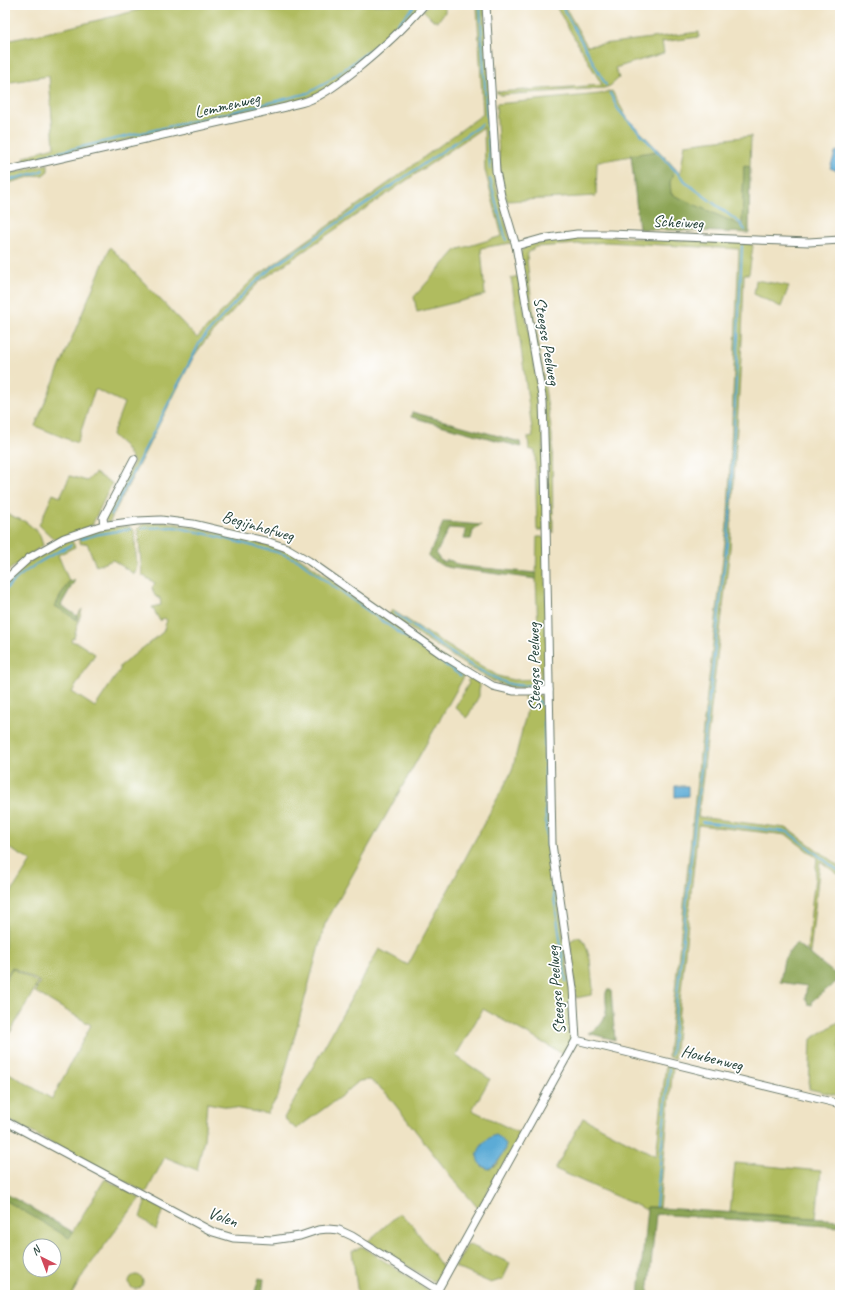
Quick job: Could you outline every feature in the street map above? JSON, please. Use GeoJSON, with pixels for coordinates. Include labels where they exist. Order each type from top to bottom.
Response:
{"type":"FeatureCollection","features":[{"type":"Feature","properties":{"kind":"street","name":"Lemmenweg"},"geometry":{"type":"LineString","coordinates":[[5,171],[286,107],[312,99],[325,93],[339,83],[389,43],[410,22],[424,5]]}},
{"type":"Feature","properties":{"kind":"street","name":"Steegse Peelweg"},"geometry":{"type":"LineString","coordinates":[[436,1292],[576,1040],[573,988],[552,844],[546,476],[543,402],[516,246],[501,196],[496,171],[486,5]]}},
{"type":"Feature","properties":{"kind":"street","name":"Scheiweg"},"geometry":{"type":"LineString","coordinates":[[516,246],[541,239],[577,234],[809,242],[840,240]]}},
{"type":"Feature","properties":{"kind":"street"},"geometry":{"type":"LineString","coordinates":[[104,525],[103,518],[134,460]]}},
{"type":"Feature","properties":{"kind":"street","name":"Begijnhofweg"},"geometry":{"type":"LineString","coordinates":[[5,580],[29,558],[64,538],[104,525],[161,520],[193,524],[269,542],[287,548],[309,561],[444,656],[493,686],[514,691],[549,690]]}},
{"type":"Feature","properties":{"kind":"street","name":"Houbenweg"},"geometry":{"type":"LineString","coordinates":[[576,1040],[840,1104]]}},
{"type":"Feature","properties":{"kind":"street","name":"Volen"},"geometry":{"type":"LineString","coordinates":[[5,1121],[213,1232],[233,1238],[272,1240],[300,1236],[318,1230],[339,1230],[352,1236],[436,1292]]}},
{"type":"Feature","properties":{"kind":"green space"},"geometry":{"type":"Polygon","coordinates":[[[159,5],[420,5],[408,20],[333,86],[305,99],[26,163],[24,157],[54,147],[49,76],[5,83],[5,41],[46,33],[159,5]]]}},
{"type":"Feature","properties":{"kind":"green space"},"geometry":{"type":"Polygon","coordinates":[[[428,5],[445,5],[445,12],[438,21],[433,20],[423,10],[428,5]]]}},
{"type":"Feature","properties":{"kind":"green space"},"geometry":{"type":"Polygon","coordinates":[[[477,5],[484,5],[495,181],[511,243],[481,248],[485,295],[417,312],[414,297],[456,250],[502,236],[485,170],[484,127],[259,282],[204,342],[194,356],[109,523],[106,521],[105,517],[134,462],[124,446],[112,435],[124,403],[95,389],[77,443],[35,426],[110,247],[197,338],[257,276],[483,114],[477,5]]]}},
{"type":"Feature","properties":{"kind":"green space"},"geometry":{"type":"Polygon","coordinates":[[[555,5],[564,5],[587,46],[699,32],[699,37],[662,42],[664,53],[615,68],[619,78],[610,86],[604,88],[500,95],[496,92],[602,85],[555,5]]]}},
{"type":"Feature","properties":{"kind":"green space"},"geometry":{"type":"Polygon","coordinates":[[[612,91],[627,118],[659,151],[597,162],[596,196],[507,201],[500,172],[496,104],[600,94],[612,91]]]}},
{"type":"Feature","properties":{"kind":"green space"},"geometry":{"type":"Polygon","coordinates":[[[751,136],[750,167],[744,166],[742,227],[671,194],[670,182],[675,168],[680,174],[685,144],[751,136]]]}},
{"type":"Feature","properties":{"kind":"green space"},"geometry":{"type":"Polygon","coordinates":[[[659,151],[675,168],[670,182],[671,194],[742,226],[744,166],[750,167],[749,233],[639,229],[631,155],[659,151]]]}},
{"type":"Feature","properties":{"kind":"green space"},"geometry":{"type":"Polygon","coordinates":[[[48,164],[48,171],[43,175],[33,176],[5,184],[5,175],[48,164]]]}},
{"type":"Feature","properties":{"kind":"green space"},"geometry":{"type":"Polygon","coordinates":[[[585,236],[750,243],[753,246],[749,274],[744,274],[742,341],[730,548],[698,817],[786,828],[840,867],[840,876],[820,861],[810,953],[807,950],[817,858],[787,835],[698,825],[674,1059],[668,1057],[698,771],[728,516],[739,249],[606,242],[535,247],[528,253],[527,260],[531,296],[552,435],[553,533],[549,528],[548,447],[537,357],[520,256],[522,250],[526,246],[533,243],[551,239],[585,236]]]}},
{"type":"Feature","properties":{"kind":"green space"},"geometry":{"type":"Polygon","coordinates":[[[518,276],[529,333],[543,422],[544,530],[537,530],[535,451],[529,449],[528,437],[533,436],[511,278],[518,276]]]}},
{"type":"Feature","properties":{"kind":"green space"},"geometry":{"type":"Polygon","coordinates":[[[756,280],[789,286],[781,307],[754,294],[756,280]]]}},
{"type":"Feature","properties":{"kind":"green space"},"geometry":{"type":"Polygon","coordinates":[[[412,412],[520,442],[521,447],[411,417],[412,412]]]}},
{"type":"Feature","properties":{"kind":"green space"},"geometry":{"type":"Polygon","coordinates":[[[95,473],[112,483],[93,525],[55,540],[39,525],[53,494],[60,497],[70,476],[87,481],[95,473]]]}},
{"type":"Feature","properties":{"kind":"green space"},"geometry":{"type":"Polygon","coordinates":[[[5,513],[26,522],[39,533],[43,545],[5,573],[5,513]]]}},
{"type":"Feature","properties":{"kind":"green space"},"geometry":{"type":"Polygon","coordinates":[[[168,522],[245,538],[293,553],[466,673],[325,924],[282,1083],[278,1096],[267,1114],[207,1103],[204,1139],[197,1170],[165,1157],[146,1193],[5,1118],[5,1079],[9,1073],[52,1099],[91,1025],[35,992],[40,982],[12,967],[5,978],[5,902],[31,861],[5,846],[5,584],[40,554],[71,539],[75,547],[58,555],[69,581],[55,606],[78,618],[77,616],[82,609],[74,638],[72,638],[71,641],[78,643],[95,654],[72,692],[95,707],[120,670],[120,666],[163,632],[167,620],[164,618],[160,621],[152,607],[161,605],[160,598],[155,596],[152,588],[155,583],[142,575],[138,529],[143,524],[168,522]]]}},
{"type":"Feature","properties":{"kind":"green space"},"geometry":{"type":"Polygon","coordinates":[[[443,523],[481,525],[473,531],[471,539],[464,539],[466,531],[464,529],[449,528],[436,554],[440,560],[444,562],[448,560],[452,561],[457,565],[536,573],[536,579],[452,568],[443,566],[428,557],[443,523]]]}},
{"type":"Feature","properties":{"kind":"green space"},"geometry":{"type":"Polygon","coordinates":[[[128,526],[134,531],[137,567],[134,574],[113,560],[96,566],[87,543],[81,544],[78,537],[103,528],[128,526]]]}},
{"type":"Feature","properties":{"kind":"green space"},"geometry":{"type":"Polygon","coordinates":[[[537,537],[542,537],[545,539],[547,681],[545,686],[541,688],[511,688],[495,682],[467,666],[389,615],[392,610],[498,676],[513,680],[539,679],[536,579],[537,537]]]}},
{"type":"Feature","properties":{"kind":"green space"},"geometry":{"type":"Polygon","coordinates":[[[75,580],[61,605],[77,616],[77,620],[55,606],[69,581],[75,580]]]}},
{"type":"Feature","properties":{"kind":"green space"},"geometry":{"type":"Polygon","coordinates":[[[470,678],[479,683],[480,686],[479,696],[467,718],[455,707],[469,683],[467,681],[470,678]]]}},
{"type":"Feature","properties":{"kind":"green space"},"geometry":{"type":"Polygon","coordinates":[[[525,694],[537,694],[544,698],[547,707],[549,823],[571,994],[573,1035],[565,1055],[483,1009],[459,1050],[456,1056],[490,1079],[472,1110],[521,1134],[478,1208],[453,1179],[386,1093],[370,1080],[359,1081],[344,1094],[296,1129],[284,1118],[379,949],[408,965],[512,771],[529,702],[524,699],[525,694]],[[504,1151],[481,1166],[489,1169],[497,1164],[504,1151]]]}},
{"type":"Feature","properties":{"kind":"green space"},"geometry":{"type":"Polygon","coordinates":[[[577,937],[581,938],[585,943],[590,959],[593,989],[591,995],[576,998],[570,941],[577,937]]]}},
{"type":"Feature","properties":{"kind":"green space"},"geometry":{"type":"Polygon","coordinates":[[[796,943],[840,978],[813,1000],[812,1005],[808,1004],[805,998],[807,986],[780,982],[784,959],[796,943]]]}},
{"type":"Feature","properties":{"kind":"green space"},"geometry":{"type":"Polygon","coordinates":[[[12,968],[38,983],[10,1033],[5,1034],[5,981],[12,968]]]}},
{"type":"Feature","properties":{"kind":"green space"},"geometry":{"type":"Polygon","coordinates":[[[607,990],[611,990],[615,1040],[588,1033],[597,1028],[605,1017],[607,990]]]}},
{"type":"Feature","properties":{"kind":"green space"},"geometry":{"type":"Polygon","coordinates":[[[840,1021],[840,1096],[809,1089],[811,1039],[840,1021]]]}},
{"type":"Feature","properties":{"kind":"green space"},"geometry":{"type":"Polygon","coordinates":[[[666,1064],[673,1066],[659,1207],[647,1207],[647,1210],[555,1169],[583,1118],[656,1156],[666,1064]]]}},
{"type":"Feature","properties":{"kind":"green space"},"geometry":{"type":"Polygon","coordinates":[[[735,1163],[821,1171],[816,1218],[730,1212],[735,1163]]]}},
{"type":"Feature","properties":{"kind":"green space"},"geometry":{"type":"Polygon","coordinates":[[[105,1179],[140,1198],[84,1273],[72,1294],[74,1295],[5,1295],[5,1200],[69,1237],[105,1179]]]}},
{"type":"Feature","properties":{"kind":"green space"},"geometry":{"type":"Polygon","coordinates":[[[5,1193],[73,1232],[69,1238],[5,1200],[5,1193]]]}},
{"type":"Feature","properties":{"kind":"green space"},"geometry":{"type":"Polygon","coordinates":[[[146,1200],[163,1209],[156,1230],[140,1217],[146,1200]]]}},
{"type":"Feature","properties":{"kind":"green space"},"geometry":{"type":"Polygon","coordinates":[[[647,1207],[840,1220],[840,1227],[656,1214],[648,1295],[639,1295],[647,1207]]]}},
{"type":"Feature","properties":{"kind":"green space"},"geometry":{"type":"Polygon","coordinates":[[[400,1213],[412,1225],[444,1269],[438,1279],[434,1281],[430,1280],[368,1241],[400,1213]]]}},
{"type":"Feature","properties":{"kind":"green space"},"geometry":{"type":"Polygon","coordinates":[[[468,1244],[510,1263],[503,1279],[491,1283],[455,1267],[468,1244]]]}},
{"type":"Feature","properties":{"kind":"green space"},"geometry":{"type":"Polygon","coordinates":[[[363,1247],[428,1290],[428,1295],[358,1295],[352,1251],[363,1247]]]}},
{"type":"Feature","properties":{"kind":"green space"},"geometry":{"type":"Polygon","coordinates":[[[133,1275],[139,1275],[143,1279],[143,1285],[139,1289],[133,1289],[129,1285],[129,1279],[133,1275]]]}},
{"type":"Feature","properties":{"kind":"green space"},"geometry":{"type":"Polygon","coordinates":[[[259,1278],[264,1279],[262,1295],[254,1295],[259,1278]]]}},
{"type":"Feature","properties":{"kind":"water"},"geometry":{"type":"Polygon","coordinates":[[[836,151],[840,152],[840,172],[830,168],[836,151]]]}},
{"type":"Feature","properties":{"kind":"water"},"geometry":{"type":"Polygon","coordinates":[[[675,786],[688,786],[688,796],[675,797],[675,786]]]}},
{"type":"Feature","properties":{"kind":"water"},"geometry":{"type":"Polygon","coordinates":[[[496,1135],[501,1138],[506,1145],[500,1159],[489,1169],[482,1166],[478,1162],[477,1156],[482,1145],[491,1137],[496,1135]]]}},
{"type":"Feature","properties":{"kind":"waterway"},"geometry":{"type":"LineString","coordinates":[[480,5],[490,169]]}},
{"type":"Feature","properties":{"kind":"waterway"},"geometry":{"type":"LineString","coordinates":[[561,5],[606,85]]}},
{"type":"Feature","properties":{"kind":"waterway"},"geometry":{"type":"LineString","coordinates":[[42,156],[308,93],[326,83],[378,44],[414,7]]}},
{"type":"Feature","properties":{"kind":"waterway"},"geometry":{"type":"LineString","coordinates":[[610,93],[618,109],[688,184],[740,223],[745,230]]}},
{"type":"Feature","properties":{"kind":"waterway"},"geometry":{"type":"LineString","coordinates":[[111,515],[200,342],[253,284],[273,267],[482,124]]}},
{"type":"Feature","properties":{"kind":"waterway"},"geometry":{"type":"LineString","coordinates":[[5,181],[43,170]]}},
{"type":"Feature","properties":{"kind":"waterway"},"geometry":{"type":"LineString","coordinates":[[490,179],[506,240]]}},
{"type":"Feature","properties":{"kind":"waterway"},"geometry":{"type":"LineString","coordinates":[[671,1055],[695,821],[730,517],[742,246]]}},
{"type":"Feature","properties":{"kind":"waterway"},"geometry":{"type":"LineString","coordinates":[[141,528],[175,527],[280,553],[300,561],[334,587],[461,676]]}},
{"type":"Feature","properties":{"kind":"waterway"},"geometry":{"type":"LineString","coordinates":[[81,539],[99,534],[130,529]]}},
{"type":"Feature","properties":{"kind":"waterway"},"geometry":{"type":"LineString","coordinates":[[5,590],[27,570],[71,545]]}},
{"type":"Feature","properties":{"kind":"waterway"},"geometry":{"type":"LineString","coordinates":[[394,613],[461,659],[504,682],[518,685],[529,685],[534,684],[541,679]]}},
{"type":"Feature","properties":{"kind":"waterway"},"geometry":{"type":"LineString","coordinates":[[531,699],[539,701],[544,708],[546,829],[549,862],[566,981]]}},
{"type":"Feature","properties":{"kind":"waterway"},"geometry":{"type":"LineString","coordinates":[[702,822],[788,832],[840,872]]}},
{"type":"Feature","properties":{"kind":"waterway"},"geometry":{"type":"LineString","coordinates":[[656,1206],[669,1069]]}}]}
